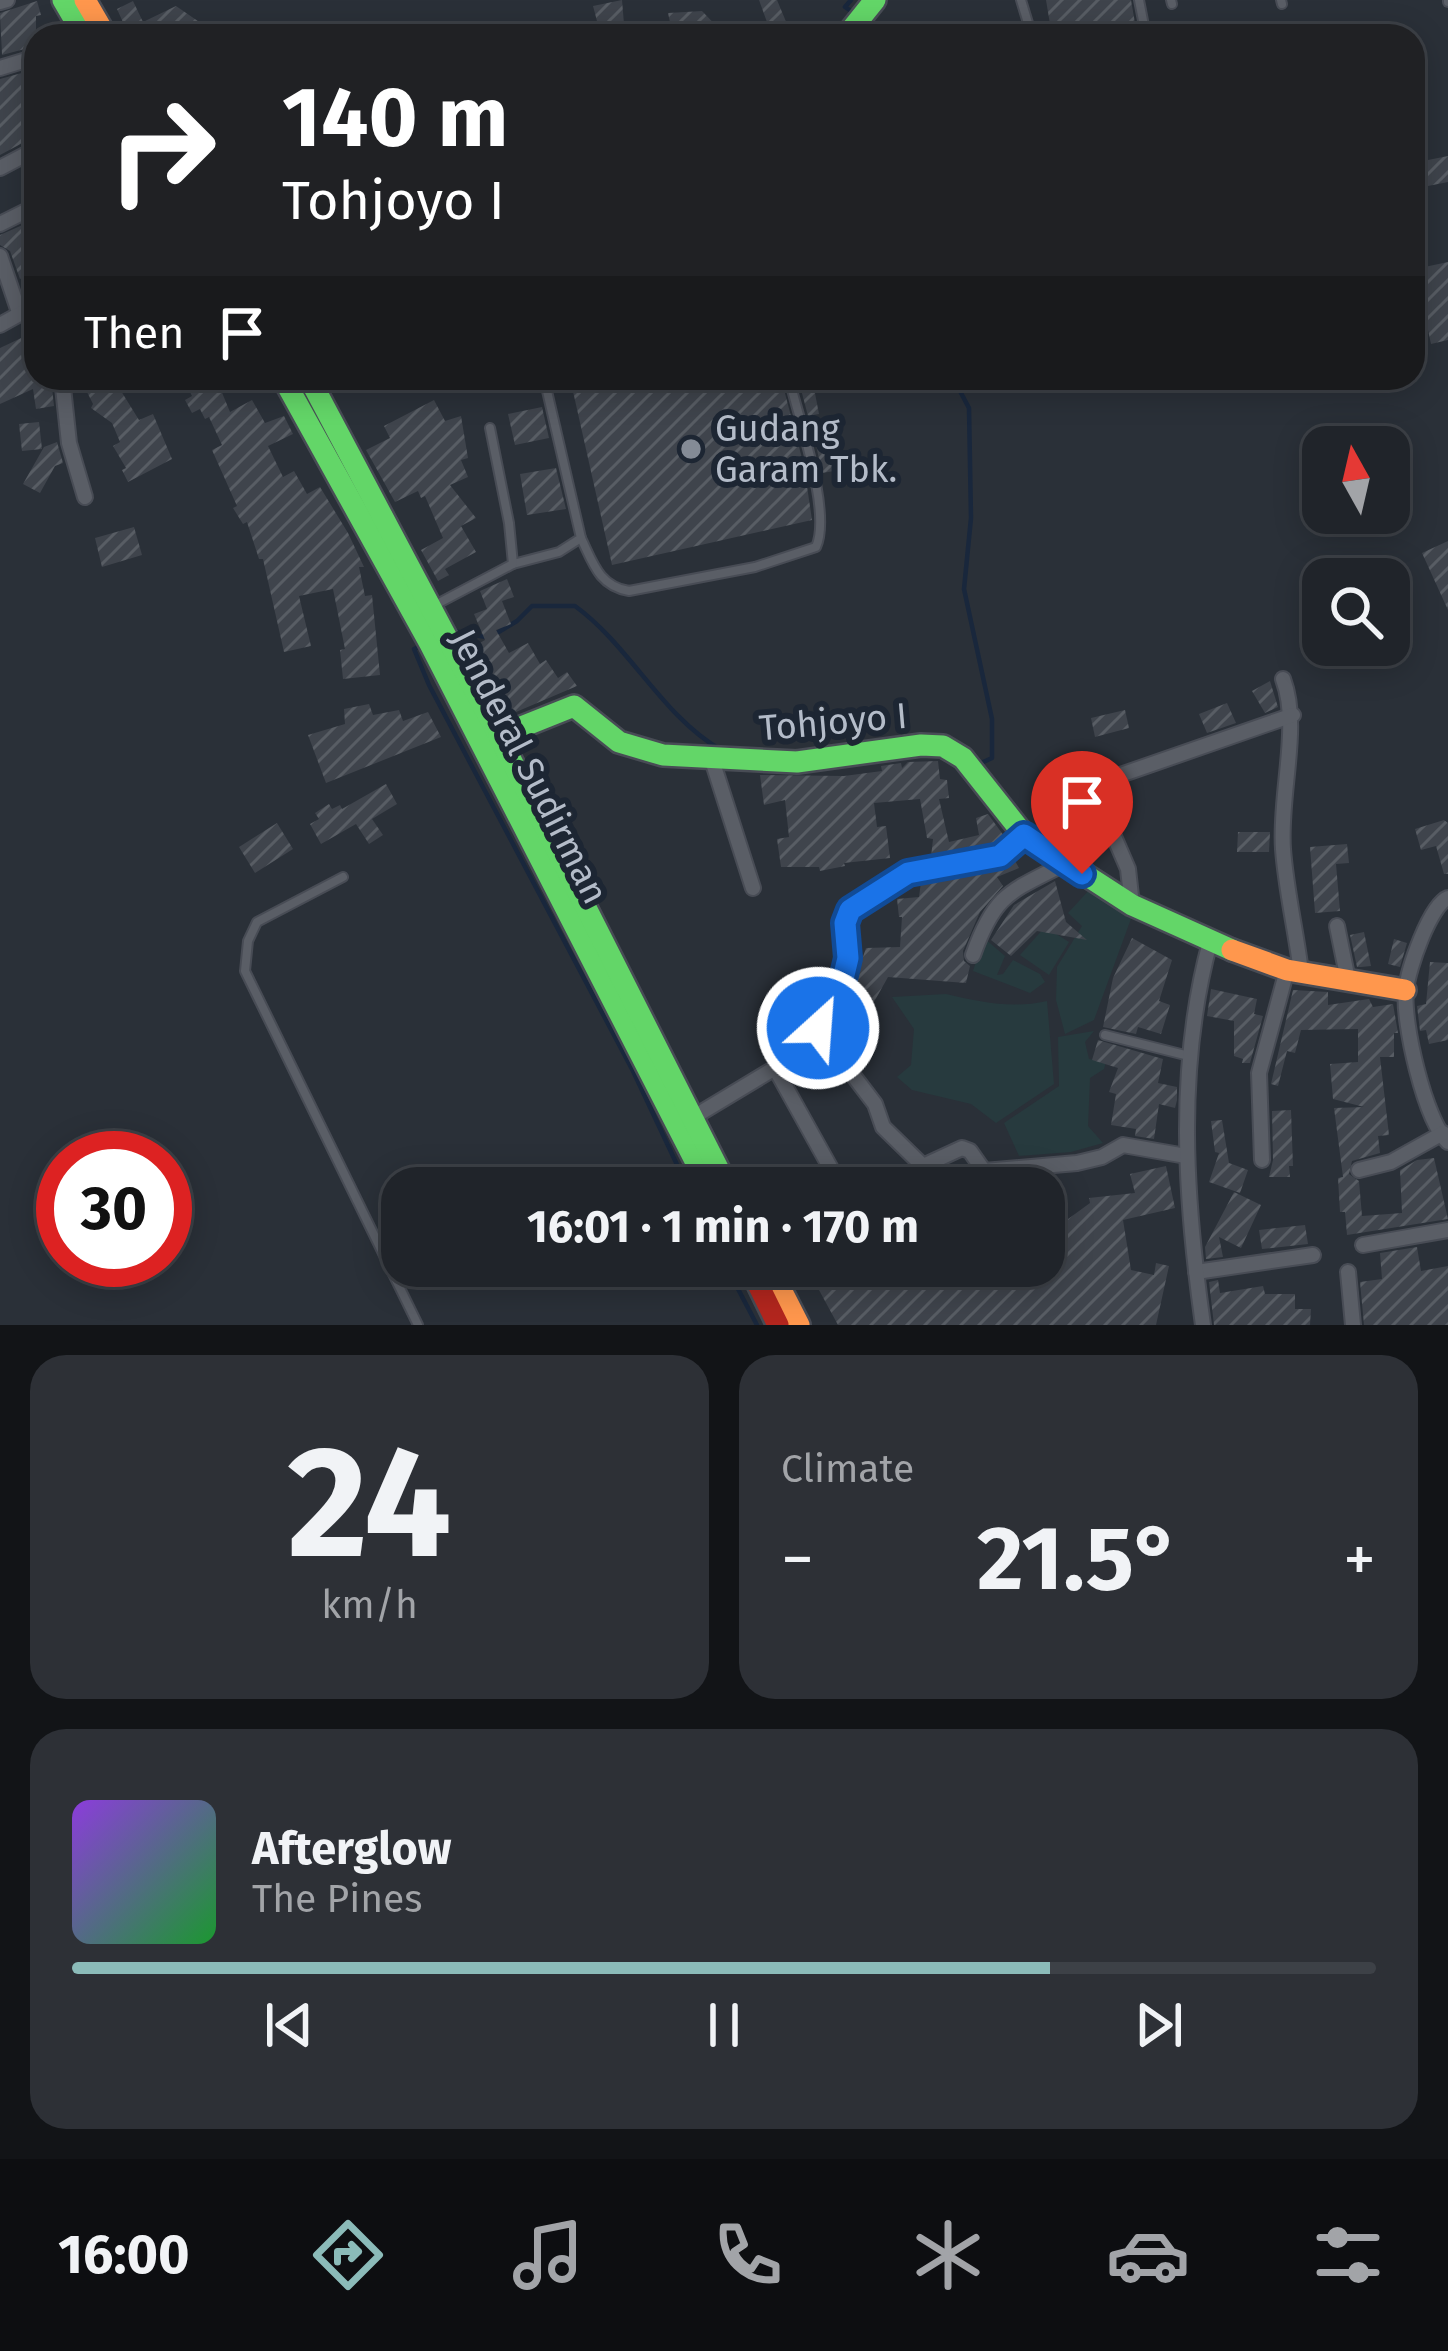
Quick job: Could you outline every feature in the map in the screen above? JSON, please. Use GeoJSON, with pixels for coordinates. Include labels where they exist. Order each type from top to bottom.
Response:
{"type":"FeatureCollection","features":[{"type":"Feature","properties":{"kind":"main road"},"geometry":{"type":"LineString","coordinates":[[855,24],[875,0]]}},
{"type":"Feature","properties":{"kind":"main road","name":"Jenderal Sudirman"},"geometry":{"type":"LineString","coordinates":[[290,390],[423,612]]}},
{"type":"Feature","properties":{"kind":"main road","name":"Jenderal Sudirman"},"geometry":{"type":"LineString","coordinates":[[315,390],[622,999],[717,1167]]}},
{"type":"Feature","properties":{"kind":"main road","name":"Tohjoyo I"},"geometry":{"type":"LineString","coordinates":[[499,736],[574,706],[632,748],[712,760],[816,761],[943,746],[963,758],[1024,835],[1132,905],[1210,942],[1294,971],[1405,991]]}},
{"type":"Feature","properties":{"kind":"main road","name":"Jenderal Sudirman"},"geometry":{"type":"LineString","coordinates":[[474,710],[499,736],[699,1167]]}},
{"type":"Feature","properties":{"kind":"main road"},"geometry":{"type":"LineString","coordinates":[[759,1287],[778,1325]]}},
{"type":"Feature","properties":{"kind":"main road"},"geometry":{"type":"LineString","coordinates":[[780,1287],[799,1325]]}},
{"type":"Feature","properties":{"kind":"street"},"geometry":{"type":"LineString","coordinates":[[0,256],[19,312]]}},
{"type":"Feature","properties":{"kind":"street"},"geometry":{"type":"LineString","coordinates":[[0,325],[24,310]]}},
{"type":"Feature","properties":{"kind":"street"},"geometry":{"type":"LineString","coordinates":[[63,390],[69,443],[85,497]]}},
{"type":"Feature","properties":{"kind":"street"},"geometry":{"type":"LineString","coordinates":[[1262,1160],[1259,1072],[1294,971],[1283,850],[1283,786],[1292,715],[1283,679]]}},
{"type":"Feature","properties":{"kind":"street"},"geometry":{"type":"LineString","coordinates":[[1132,905],[1126,862],[1100,804],[1098,787],[1106,780],[1292,715]]}},
{"type":"Feature","properties":{"kind":"street"},"geometry":{"type":"LineString","coordinates":[[712,760],[752,887]]}},
{"type":"Feature","properties":{"kind":"street"},"geometry":{"type":"LineString","coordinates":[[692,1118],[776,1068],[818,1028],[838,1000],[848,958],[845,923],[850,910],[908,873],[1000,856],[1024,835]]}},
{"type":"Feature","properties":{"kind":"street"},"geometry":{"type":"LineString","coordinates":[[973,955],[986,920],[1001,898],[1066,863]]}},
{"type":"Feature","properties":{"kind":"street"},"geometry":{"type":"LineString","coordinates":[[1359,1170],[1391,1162],[1445,1136],[1423,1097],[1405,991],[1432,910],[1448,898]]}},
{"type":"Feature","properties":{"kind":"street"},"geometry":{"type":"LineString","coordinates":[[1336,926],[1348,980]]}},
{"type":"Feature","properties":{"kind":"street"},"geometry":{"type":"LineString","coordinates":[[1203,1325],[1188,1221],[1186,1156],[1198,988],[1210,942]]}},
{"type":"Feature","properties":{"kind":"street"},"geometry":{"type":"LineString","coordinates":[[818,1028],[875,1104],[883,1126],[918,1164],[927,1166],[966,1148],[984,1171],[1077,1162],[1102,1157],[1119,1145],[1186,1156]]}},
{"type":"Feature","properties":{"kind":"street"},"geometry":{"type":"LineString","coordinates":[[776,1068],[829,1167]]}},
{"type":"Feature","properties":{"kind":"street"},"geometry":{"type":"LineString","coordinates":[[1363,1244],[1448,1230]]}},
{"type":"Feature","properties":{"kind":"street"},"geometry":{"type":"LineString","coordinates":[[1196,1272],[1313,1255]]}},
{"type":"Feature","properties":{"kind":"street"},"geometry":{"type":"LineString","coordinates":[[1348,1272],[1353,1325]]}},
{"type":"Feature","properties":{"kind":"lane"},"geometry":{"type":"LineString","coordinates":[[547,390],[581,538],[600,576],[611,588],[629,591],[755,567],[816,547],[821,536],[819,507],[792,390]]}},
{"type":"Feature","properties":{"kind":"lane"},"geometry":{"type":"LineString","coordinates":[[490,428],[513,564]]}},
{"type":"Feature","properties":{"kind":"lane"},"geometry":{"type":"LineString","coordinates":[[423,612],[513,564],[559,552],[581,538]]}},
{"type":"Feature","properties":{"kind":"lane"},"geometry":{"type":"LineString","coordinates":[[343,877],[257,922],[248,940],[245,971],[418,1325]]}},
{"type":"Feature","properties":{"kind":"lane"},"geometry":{"type":"LineString","coordinates":[[1105,1035],[1191,1056]]}},
{"type":"Feature","properties":{"kind":"green space"},"geometry":{"type":"Polygon","coordinates":[[[1092,887],[1132,916],[1094,1020],[1065,1034],[1056,1000],[1057,967],[1082,926],[1068,913],[1092,887]]]}},
{"type":"Feature","properties":{"kind":"green space"},"geometry":{"type":"Polygon","coordinates":[[[1045,927],[1069,942],[1049,975],[1020,955],[1045,927]]]}},
{"type":"Feature","properties":{"kind":"green space"},"geometry":{"type":"Polygon","coordinates":[[[984,938],[1005,956],[997,975],[1013,960],[1040,974],[1045,982],[1030,993],[973,971],[984,938]]]}},
{"type":"Feature","properties":{"kind":"green space"},"geometry":{"type":"Polygon","coordinates":[[[946,994],[1009,1004],[1047,1001],[1054,1084],[996,1123],[971,1104],[912,1090],[897,1077],[911,1065],[914,1029],[892,997],[946,994]]]}},
{"type":"Feature","properties":{"kind":"green space"},"geometry":{"type":"Polygon","coordinates":[[[1094,1031],[1085,1042],[1089,1059],[1106,1062],[1090,1078],[1088,1126],[1103,1143],[1071,1152],[1019,1156],[1004,1123],[1059,1086],[1058,1037],[1094,1031]]]}},
{"type":"Feature","properties":{"kind":"building"},"geometry":{"type":"Polygon","coordinates":[[[622,0],[624,24],[598,24],[593,6],[622,0]]]}},
{"type":"Feature","properties":{"kind":"building"},"geometry":{"type":"Polygon","coordinates":[[[759,0],[777,0],[787,24],[768,24],[759,0]]]}},
{"type":"Feature","properties":{"kind":"building"},"geometry":{"type":"Polygon","coordinates":[[[1046,0],[1131,0],[1135,23],[1129,24],[1050,24],[1046,0]]]}},
{"type":"Feature","properties":{"kind":"building"},"geometry":{"type":"Polygon","coordinates":[[[37,1],[41,15],[36,16],[36,24],[24,24],[24,49],[2,55],[0,13],[37,1]]]}},
{"type":"Feature","properties":{"kind":"building"},"geometry":{"type":"Polygon","coordinates":[[[133,1],[143,22],[176,6],[202,24],[124,24],[117,9],[133,1]]]}},
{"type":"Feature","properties":{"kind":"building"},"geometry":{"type":"Polygon","coordinates":[[[702,11],[714,24],[670,24],[668,13],[702,11]]]}},
{"type":"Feature","properties":{"kind":"building"},"geometry":{"type":"Polygon","coordinates":[[[24,72],[24,142],[0,155],[0,79],[24,72]]]}},
{"type":"Feature","properties":{"kind":"building"},"geometry":{"type":"Polygon","coordinates":[[[1448,156],[1448,182],[1425,187],[1425,161],[1448,156]]]}},
{"type":"Feature","properties":{"kind":"building"},"geometry":{"type":"Polygon","coordinates":[[[24,224],[24,277],[20,279],[10,251],[0,245],[0,235],[24,224]]]}},
{"type":"Feature","properties":{"kind":"building"},"geometry":{"type":"Polygon","coordinates":[[[1448,262],[1448,340],[1431,344],[1425,316],[1425,267],[1448,262]]]}},
{"type":"Feature","properties":{"kind":"building"},"geometry":{"type":"Polygon","coordinates":[[[24,337],[24,390],[31,390],[0,404],[0,348],[24,337]]]}},
{"type":"Feature","properties":{"kind":"building"},"geometry":{"type":"Polygon","coordinates":[[[33,390],[52,390],[54,406],[36,409],[33,390]]]}},
{"type":"Feature","properties":{"kind":"building"},"geometry":{"type":"Polygon","coordinates":[[[86,390],[120,390],[139,420],[153,414],[172,459],[128,482],[113,446],[120,442],[112,423],[91,408],[86,390]]]}},
{"type":"Feature","properties":{"kind":"building"},"geometry":{"type":"Polygon","coordinates":[[[189,390],[221,390],[230,412],[252,400],[265,423],[284,416],[293,434],[268,446],[283,477],[294,471],[307,494],[320,487],[348,533],[364,567],[359,567],[365,596],[372,595],[380,675],[343,679],[340,650],[345,649],[333,589],[299,596],[311,646],[284,652],[263,559],[259,559],[247,522],[243,524],[233,508],[237,506],[212,450],[222,445],[209,417],[205,419],[200,409],[192,413],[185,400],[192,396],[189,390]]]}},
{"type":"Feature","properties":{"kind":"building","name":"Gudang Garam Tbk."},"geometry":{"type":"Polygon","coordinates":[[[573,390],[784,390],[812,520],[612,565],[573,390]]]}},
{"type":"Feature","properties":{"kind":"building"},"geometry":{"type":"Polygon","coordinates":[[[801,390],[814,390],[819,414],[808,416],[801,390]]]}},
{"type":"Feature","properties":{"kind":"building"},"geometry":{"type":"Polygon","coordinates":[[[434,400],[445,421],[461,416],[468,458],[461,460],[468,477],[450,485],[476,518],[461,526],[476,552],[445,569],[449,575],[438,581],[421,550],[443,538],[425,496],[421,498],[418,491],[395,502],[366,450],[390,438],[384,426],[434,400]]]}},
{"type":"Feature","properties":{"kind":"building"},"geometry":{"type":"Polygon","coordinates":[[[542,407],[549,438],[515,445],[508,414],[542,407]]]}},
{"type":"Feature","properties":{"kind":"building"},"geometry":{"type":"Polygon","coordinates":[[[39,422],[42,449],[22,451],[19,424],[39,422]]]}},
{"type":"Feature","properties":{"kind":"building"},"geometry":{"type":"Polygon","coordinates":[[[57,442],[63,463],[55,466],[40,493],[23,484],[44,447],[57,442]]]}},
{"type":"Feature","properties":{"kind":"building"},"geometry":{"type":"Polygon","coordinates":[[[829,443],[834,471],[822,473],[816,445],[829,443]]]}},
{"type":"Feature","properties":{"kind":"building"},"geometry":{"type":"Polygon","coordinates":[[[556,468],[566,509],[527,515],[520,474],[556,468]]]}},
{"type":"Feature","properties":{"kind":"building"},"geometry":{"type":"Polygon","coordinates":[[[134,527],[142,555],[102,567],[95,538],[134,527]]]}},
{"type":"Feature","properties":{"kind":"building"},"geometry":{"type":"Polygon","coordinates":[[[1448,541],[1448,610],[1422,553],[1448,541]]]}},
{"type":"Feature","properties":{"kind":"building"},"geometry":{"type":"Polygon","coordinates":[[[507,579],[514,597],[502,601],[511,624],[496,630],[509,653],[528,643],[540,664],[546,660],[558,678],[567,672],[577,686],[509,715],[471,648],[485,640],[474,614],[487,609],[480,591],[507,579]]]}},
{"type":"Feature","properties":{"kind":"building"},"geometry":{"type":"Polygon","coordinates":[[[1270,681],[1278,707],[1265,713],[1252,691],[1270,681]]]}},
{"type":"Feature","properties":{"kind":"building"},"geometry":{"type":"Polygon","coordinates":[[[1227,703],[1236,723],[1207,733],[1199,714],[1227,703]]]}},
{"type":"Feature","properties":{"kind":"building"},"geometry":{"type":"Polygon","coordinates":[[[369,704],[373,715],[399,710],[403,721],[428,712],[441,737],[326,783],[308,735],[345,724],[344,709],[369,704]]]}},
{"type":"Feature","properties":{"kind":"building"},"geometry":{"type":"Polygon","coordinates":[[[1125,710],[1129,728],[1095,737],[1091,718],[1125,710]]]}},
{"type":"Feature","properties":{"kind":"building"},"geometry":{"type":"Polygon","coordinates":[[[938,761],[940,779],[947,780],[949,798],[939,799],[949,842],[979,835],[976,818],[988,814],[1004,836],[995,845],[931,857],[933,839],[927,838],[920,799],[874,803],[877,827],[886,826],[890,858],[820,871],[819,867],[781,867],[777,839],[789,837],[785,800],[764,805],[760,775],[844,776],[882,771],[881,766],[901,763],[902,768],[908,762],[938,761]]]}},
{"type":"Feature","properties":{"kind":"building"},"geometry":{"type":"Polygon","coordinates":[[[386,784],[397,804],[372,819],[383,835],[369,844],[356,824],[321,844],[310,824],[319,819],[315,813],[329,804],[342,809],[386,784]]]}},
{"type":"Feature","properties":{"kind":"building"},"geometry":{"type":"Polygon","coordinates":[[[1444,820],[1448,823],[1448,874],[1444,874],[1436,846],[1421,850],[1415,829],[1444,820]]]}},
{"type":"Feature","properties":{"kind":"building"},"geometry":{"type":"Polygon","coordinates":[[[277,823],[293,849],[255,873],[239,847],[277,823]]]}},
{"type":"Feature","properties":{"kind":"building"},"geometry":{"type":"Polygon","coordinates":[[[1238,832],[1270,832],[1269,852],[1237,852],[1238,832]]]}},
{"type":"Feature","properties":{"kind":"building"},"geometry":{"type":"Polygon","coordinates":[[[1347,844],[1349,863],[1336,864],[1340,911],[1315,913],[1310,847],[1347,844]]]}},
{"type":"Feature","properties":{"kind":"building"},"geometry":{"type":"Polygon","coordinates":[[[1014,859],[1019,868],[997,877],[1003,886],[980,912],[963,951],[970,966],[966,983],[888,977],[874,1002],[850,995],[866,948],[900,947],[902,917],[897,899],[919,897],[921,882],[1002,867],[1014,859]]]}},
{"type":"Feature","properties":{"kind":"building"},"geometry":{"type":"Polygon","coordinates":[[[1055,881],[1066,922],[1087,940],[1037,931],[1011,956],[991,940],[1014,905],[1055,881]]]}},
{"type":"Feature","properties":{"kind":"building"},"geometry":{"type":"Polygon","coordinates":[[[1364,932],[1371,966],[1357,967],[1350,935],[1364,932]]]}},
{"type":"Feature","properties":{"kind":"building"},"geometry":{"type":"Polygon","coordinates":[[[1132,938],[1172,960],[1159,1001],[1170,1005],[1161,1034],[1138,1027],[1136,1034],[1103,1027],[1113,978],[1132,938]]]}},
{"type":"Feature","properties":{"kind":"building"},"geometry":{"type":"Polygon","coordinates":[[[1394,939],[1407,943],[1400,967],[1388,964],[1394,939]]]}},
{"type":"Feature","properties":{"kind":"building"},"geometry":{"type":"Polygon","coordinates":[[[1430,962],[1448,963],[1448,1040],[1429,1044],[1426,1030],[1420,1031],[1417,1006],[1426,1004],[1430,962]]]}},
{"type":"Feature","properties":{"kind":"building"},"geometry":{"type":"Polygon","coordinates":[[[1211,989],[1257,999],[1254,1014],[1263,1016],[1250,1063],[1234,1056],[1234,1021],[1207,1016],[1211,989]]]}},
{"type":"Feature","properties":{"kind":"building"},"geometry":{"type":"Polygon","coordinates":[[[1293,990],[1328,992],[1328,1005],[1369,999],[1373,1007],[1393,1004],[1398,1033],[1394,1033],[1394,1057],[1380,1057],[1389,1135],[1378,1136],[1380,1153],[1352,1161],[1349,1174],[1359,1181],[1362,1216],[1402,1213],[1400,1170],[1417,1160],[1434,1158],[1448,1219],[1347,1235],[1345,1212],[1340,1212],[1338,1178],[1343,1177],[1334,1108],[1364,1107],[1333,1099],[1330,1064],[1358,1062],[1358,1029],[1301,1030],[1295,1053],[1287,1051],[1278,1086],[1271,1084],[1293,990]]]}},
{"type":"Feature","properties":{"kind":"building"},"geometry":{"type":"Polygon","coordinates":[[[1098,1040],[1163,1059],[1158,1083],[1177,1087],[1177,1100],[1175,1108],[1159,1104],[1154,1139],[1135,1136],[1136,1129],[1111,1125],[1116,1094],[1109,1092],[1118,1068],[1092,1060],[1098,1040]]]}},
{"type":"Feature","properties":{"kind":"building"},"geometry":{"type":"Polygon","coordinates":[[[1291,1110],[1290,1177],[1269,1177],[1272,1111],[1291,1110]]]}},
{"type":"Feature","properties":{"kind":"building"},"geometry":{"type":"Polygon","coordinates":[[[1222,1120],[1229,1163],[1248,1170],[1240,1193],[1209,1182],[1219,1153],[1215,1152],[1211,1121],[1222,1120]]]}},
{"type":"Feature","properties":{"kind":"building"},"geometry":{"type":"Polygon","coordinates":[[[1166,1166],[1175,1208],[1123,1220],[1131,1270],[1154,1275],[1156,1263],[1169,1266],[1156,1325],[838,1325],[817,1287],[1065,1287],[1065,1221],[1090,1203],[1089,1198],[1135,1193],[1130,1174],[1166,1166]]]}},
{"type":"Feature","properties":{"kind":"building"},"geometry":{"type":"Polygon","coordinates":[[[1234,1192],[1261,1205],[1241,1248],[1219,1237],[1223,1257],[1206,1259],[1205,1247],[1234,1192]]]}},
{"type":"Feature","properties":{"kind":"building"},"geometry":{"type":"Polygon","coordinates":[[[1305,1225],[1308,1244],[1262,1249],[1259,1230],[1305,1225]]]}},
{"type":"Feature","properties":{"kind":"building"},"geometry":{"type":"Polygon","coordinates":[[[1417,1247],[1421,1271],[1448,1266],[1448,1325],[1364,1325],[1360,1282],[1382,1279],[1380,1253],[1417,1247]]]}},
{"type":"Feature","properties":{"kind":"building"},"geometry":{"type":"Polygon","coordinates":[[[1218,1280],[1220,1293],[1263,1286],[1265,1294],[1295,1294],[1295,1309],[1311,1309],[1310,1325],[1214,1325],[1209,1282],[1218,1280]]]}},
{"type":"Feature","properties":{"kind":"waterway"},"geometry":{"type":"LineString","coordinates":[[851,0],[845,7],[857,15]]}},
{"type":"Feature","properties":{"kind":"waterway"},"geometry":{"type":"LineString","coordinates":[[959,390],[969,408],[971,518],[964,589],[992,719],[992,758],[979,764]]}},
{"type":"Feature","properties":{"kind":"waterway"},"geometry":{"type":"LineString","coordinates":[[497,633],[532,606],[575,606],[613,641],[681,719],[721,750]]}},
{"type":"Feature","properties":{"kind":"waterway"},"geometry":{"type":"LineString","coordinates":[[453,631],[486,637]]}},
{"type":"Feature","properties":{"kind":"waterway"},"geometry":{"type":"LineString","coordinates":[[421,646],[414,649],[429,685],[633,1071],[678,1167]]}},
{"type":"Feature","properties":{"kind":"waterway"},"geometry":{"type":"LineString","coordinates":[[737,1287],[757,1325]]}},
{"type":"Feature","properties":{"kind":"traffic: fast"},"geometry":{"type":"LineString","coordinates":[[63,0],[77,24]]}},
{"type":"Feature","properties":{"kind":"traffic: fast"},"geometry":{"type":"LineString","coordinates":[[856,24],[875,0]]}},
{"type":"Feature","properties":{"kind":"traffic: fast"},"geometry":{"type":"LineString","coordinates":[[290,390],[430,644],[698,1167]]}},
{"type":"Feature","properties":{"kind":"traffic: fast"},"geometry":{"type":"LineString","coordinates":[[315,390],[499,736],[717,1167]]}},
{"type":"Feature","properties":{"kind":"traffic: fast"},"geometry":{"type":"LineString","coordinates":[[499,736],[574,706],[619,742],[663,755],[797,762],[943,746],[963,758],[1024,835],[1132,905],[1232,950]]}},
{"type":"Feature","properties":{"kind":"traffic: slow"},"geometry":{"type":"LineString","coordinates":[[85,0],[99,24]]}},
{"type":"Feature","properties":{"kind":"traffic: slow"},"geometry":{"type":"LineString","coordinates":[[1232,950],[1287,970],[1405,990]]}},
{"type":"Feature","properties":{"kind":"traffic: slow"},"geometry":{"type":"LineString","coordinates":[[780,1287],[799,1325]]}},
{"type":"Feature","properties":{"kind":"traffic: jam"},"geometry":{"type":"LineString","coordinates":[[759,1287],[778,1325]]}},
{"type":"Feature","properties":{"kind":"place","name":"Gudang Garam Tbk."},"geometry":{"type":"Point","coordinates":[691,449]}},
{"type":"Feature","properties":{"kind":"route"},"geometry":{"type":"LineString","coordinates":[[818,1028],[838,1000],[848,958],[845,923],[850,910],[908,873],[1000,856],[1024,835],[1082,874]]}}]}
